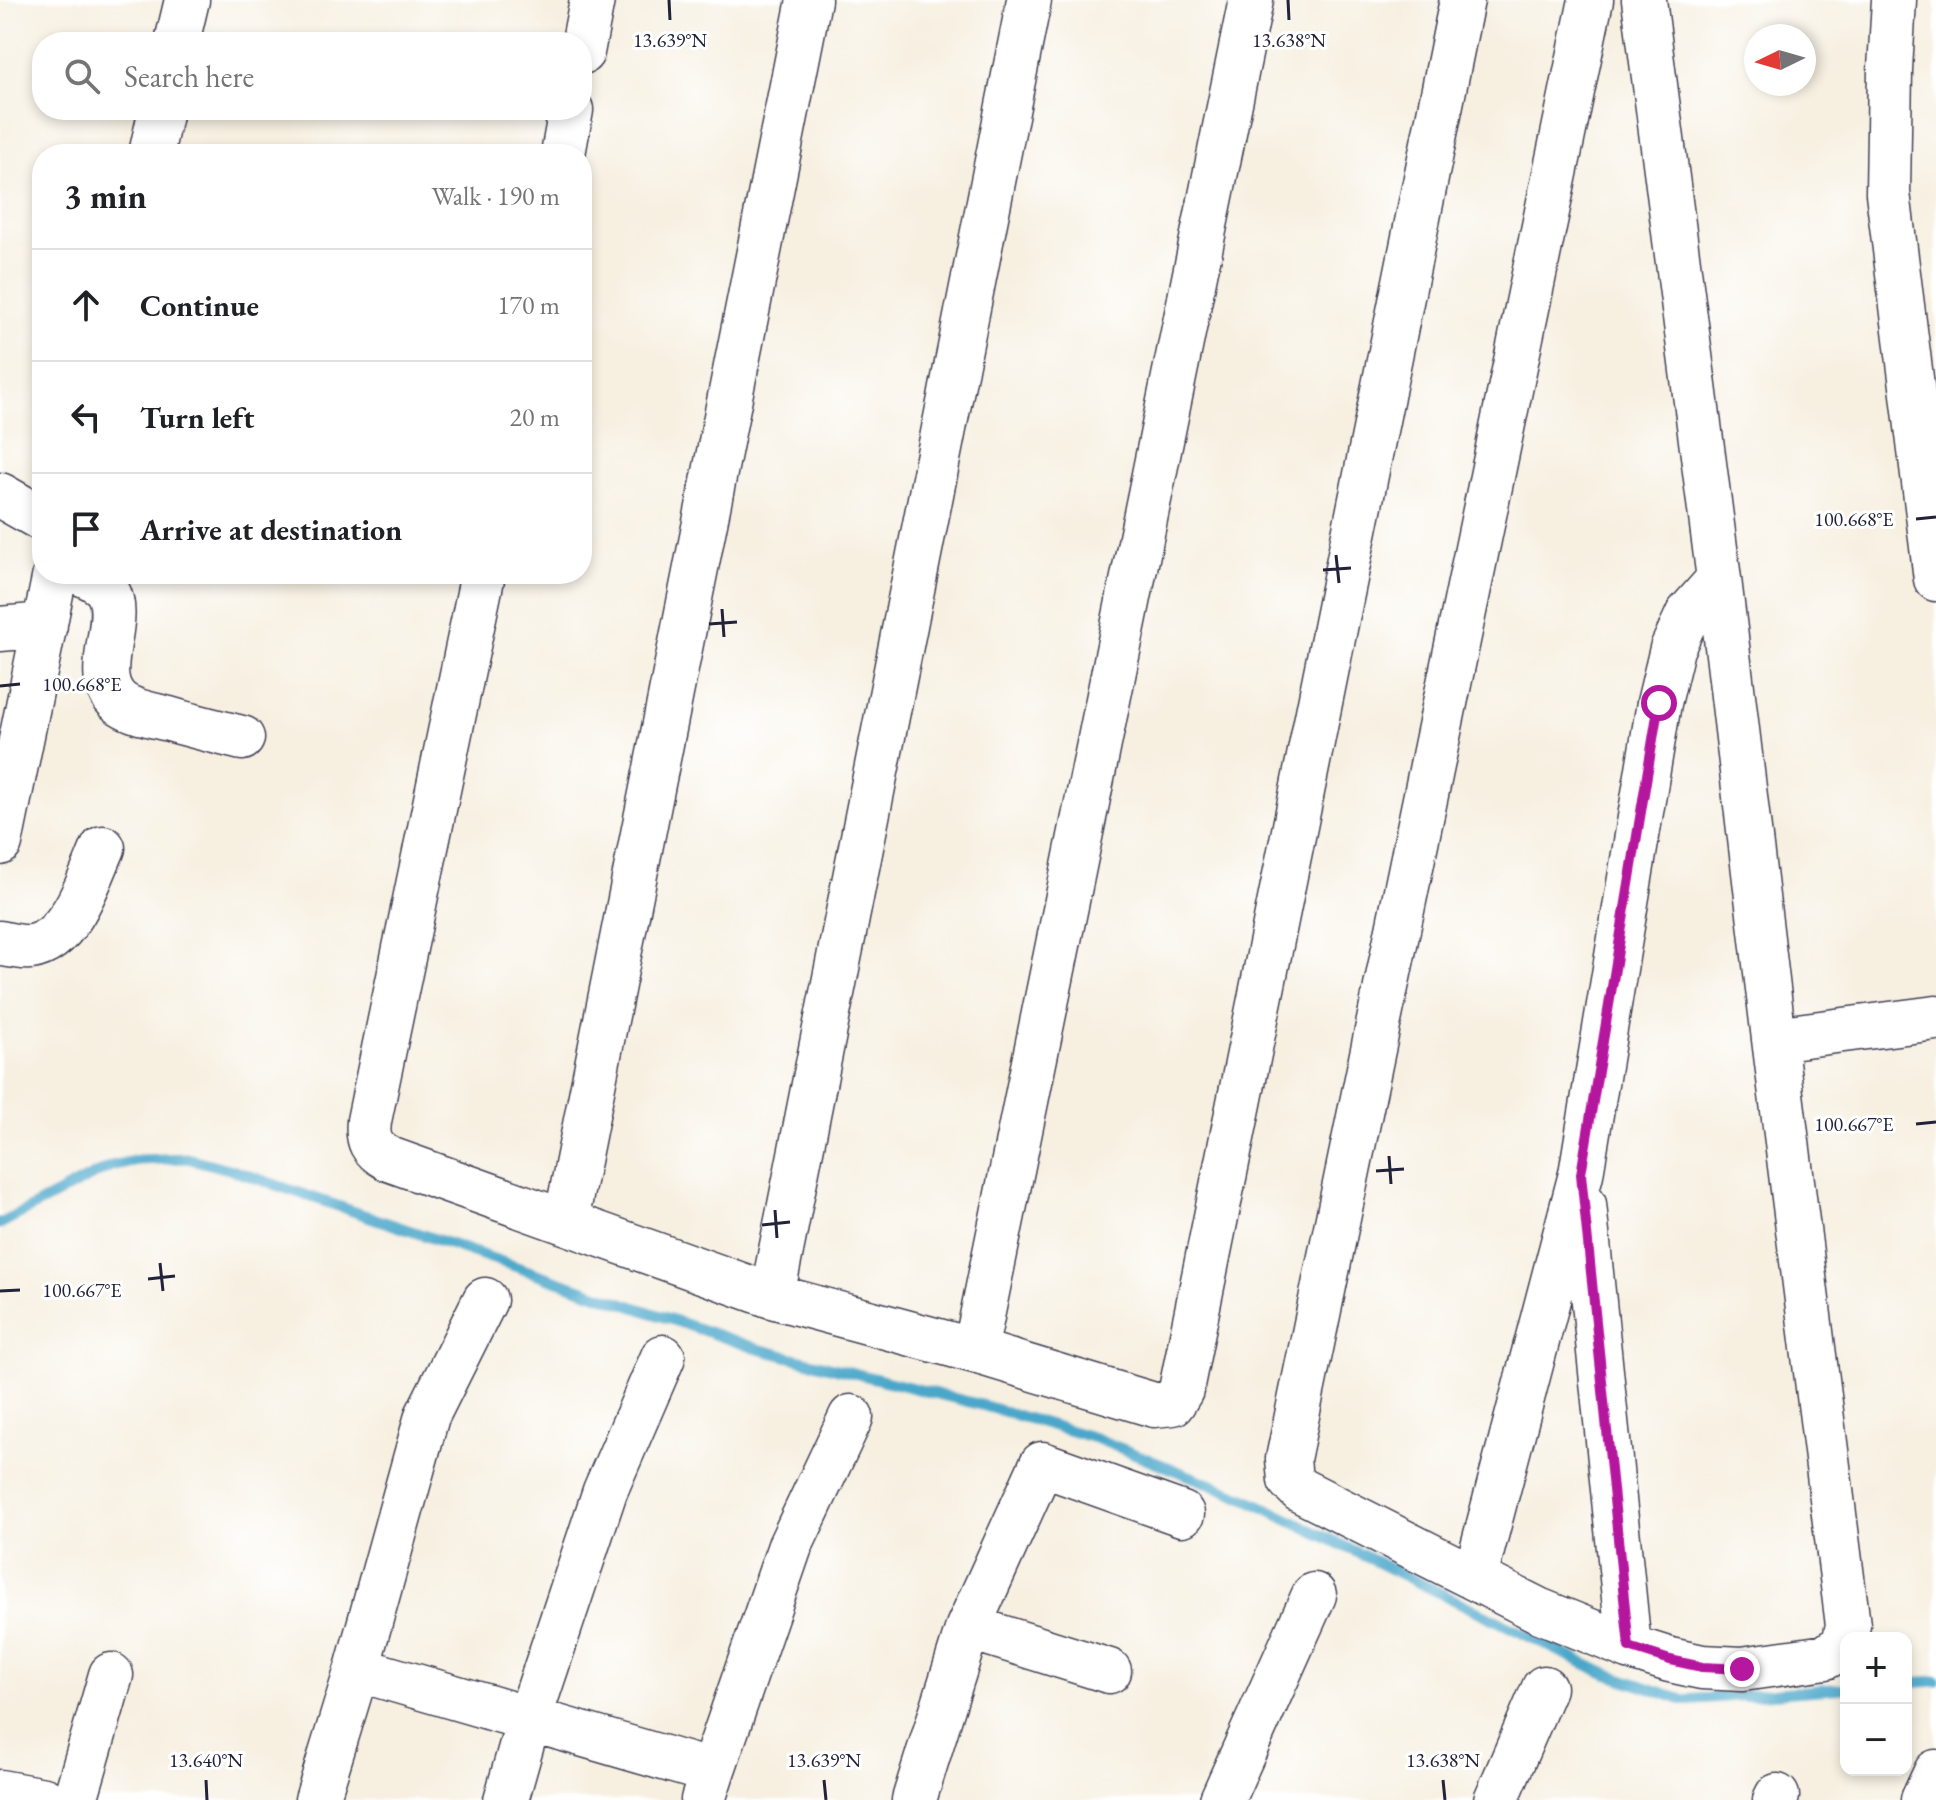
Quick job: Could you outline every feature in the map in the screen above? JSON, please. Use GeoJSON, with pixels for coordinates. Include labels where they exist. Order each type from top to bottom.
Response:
{"type":"FeatureCollection","features":[{"type":"Feature","properties":{"kind":"street"},"geometry":{"type":"LineString","coordinates":[[179,32],[187,0]]}},
{"type":"Feature","properties":{"kind":"street"},"geometry":{"type":"LineString","coordinates":[[586,32],[592,0]]}},
{"type":"Feature","properties":{"kind":"street"},"geometry":{"type":"LineString","coordinates":[[566,1221],[809,0]]}},
{"type":"Feature","properties":{"kind":"street"},"geometry":{"type":"LineString","coordinates":[[772,1296],[1029,0]]}},
{"type":"Feature","properties":{"kind":"street"},"geometry":{"type":"LineString","coordinates":[[975,1351],[1251,0]]}},
{"type":"Feature","properties":{"kind":"street"},"geometry":{"type":"LineString","coordinates":[[481,584],[372,1105],[368,1136],[376,1152],[772,1296],[975,1351],[1154,1405],[1173,1403],[1181,1390],[1462,0]]}},
{"type":"Feature","properties":{"kind":"street"},"geometry":{"type":"LineString","coordinates":[[1591,0],[1288,1459],[1290,1480],[1300,1490],[1538,1610],[1670,1660],[1702,1667],[1742,1669],[1826,1657],[1844,1644],[1848,1625],[1644,0]]}},
{"type":"Feature","properties":{"kind":"street"},"geometry":{"type":"LineString","coordinates":[[1894,0],[1888,193],[1936,579]]}},
{"type":"Feature","properties":{"kind":"street"},"geometry":{"type":"LineString","coordinates":[[153,144],[159,120]]}},
{"type":"Feature","properties":{"kind":"street"},"geometry":{"type":"LineString","coordinates":[[565,144],[569,120]]}},
{"type":"Feature","properties":{"kind":"street"},"geometry":{"type":"LineString","coordinates":[[0,495],[32,513]]}},
{"type":"Feature","properties":{"kind":"street"},"geometry":{"type":"LineString","coordinates":[[1475,1577],[1581,1174],[1659,703],[1672,649],[1688,614],[1719,579]]}},
{"type":"Feature","properties":{"kind":"street"},"geometry":{"type":"LineString","coordinates":[[0,843],[53,584]]}},
{"type":"Feature","properties":{"kind":"street"},"geometry":{"type":"LineString","coordinates":[[100,584],[108,590],[112,604],[106,674],[109,691],[121,703],[137,711],[242,738]]}},
{"type":"Feature","properties":{"kind":"street"},"geometry":{"type":"LineString","coordinates":[[0,629],[45,625]]}},
{"type":"Feature","properties":{"kind":"street"},"geometry":{"type":"LineString","coordinates":[[0,943],[30,947],[52,940],[73,913],[103,848]]}},
{"type":"Feature","properties":{"kind":"street"},"geometry":{"type":"LineString","coordinates":[[1774,1039],[1936,1018]]}},
{"type":"Feature","properties":{"kind":"street"},"geometry":{"type":"LineString","coordinates":[[1581,1174],[1629,1647]]}},
{"type":"Feature","properties":{"kind":"street"},"geometry":{"type":"LineString","coordinates":[[317,1800],[427,1416],[485,1300]]}},
{"type":"Feature","properties":{"kind":"street"},"geometry":{"type":"LineString","coordinates":[[506,1800],[529,1719],[605,1491],[663,1357]]}},
{"type":"Feature","properties":{"kind":"street"},"geometry":{"type":"LineString","coordinates":[[357,1669],[529,1719],[708,1786],[790,1546],[851,1417]]}},
{"type":"Feature","properties":{"kind":"street"},"geometry":{"type":"LineString","coordinates":[[926,1797],[968,1627],[1042,1464],[1182,1514]]}},
{"type":"Feature","properties":{"kind":"street"},"geometry":{"type":"LineString","coordinates":[[1224,1799],[1314,1595]]}},
{"type":"Feature","properties":{"kind":"street"},"geometry":{"type":"LineString","coordinates":[[968,1627],[1109,1671]]}},
{"type":"Feature","properties":{"kind":"street"},"geometry":{"type":"LineString","coordinates":[[75,1800],[111,1675]]}},
{"type":"Feature","properties":{"kind":"street"},"geometry":{"type":"LineString","coordinates":[[1496,1800],[1544,1688]]}},
{"type":"Feature","properties":{"kind":"street"},"geometry":{"type":"LineString","coordinates":[[1923,1800],[1936,1772]]}},
{"type":"Feature","properties":{"kind":"street"},"geometry":{"type":"LineString","coordinates":[[0,1792],[44,1800]]}},
{"type":"Feature","properties":{"kind":"waterway"},"geometry":{"type":"LineString","coordinates":[[0,1224],[111,1166],[138,1160],[187,1158],[229,1169],[758,1349],[985,1406],[1095,1438],[1245,1498],[1602,1672],[1683,1700],[1840,1688]]}},
{"type":"Feature","properties":{"kind":"waterway"},"geometry":{"type":"LineString","coordinates":[[1912,1683],[1936,1681]]}},
{"type":"Feature","properties":{"kind":"route"},"geometry":{"type":"LineString","coordinates":[[1659,703],[1581,1174],[1629,1647],[1702,1667],[1742,1669]]}}]}
